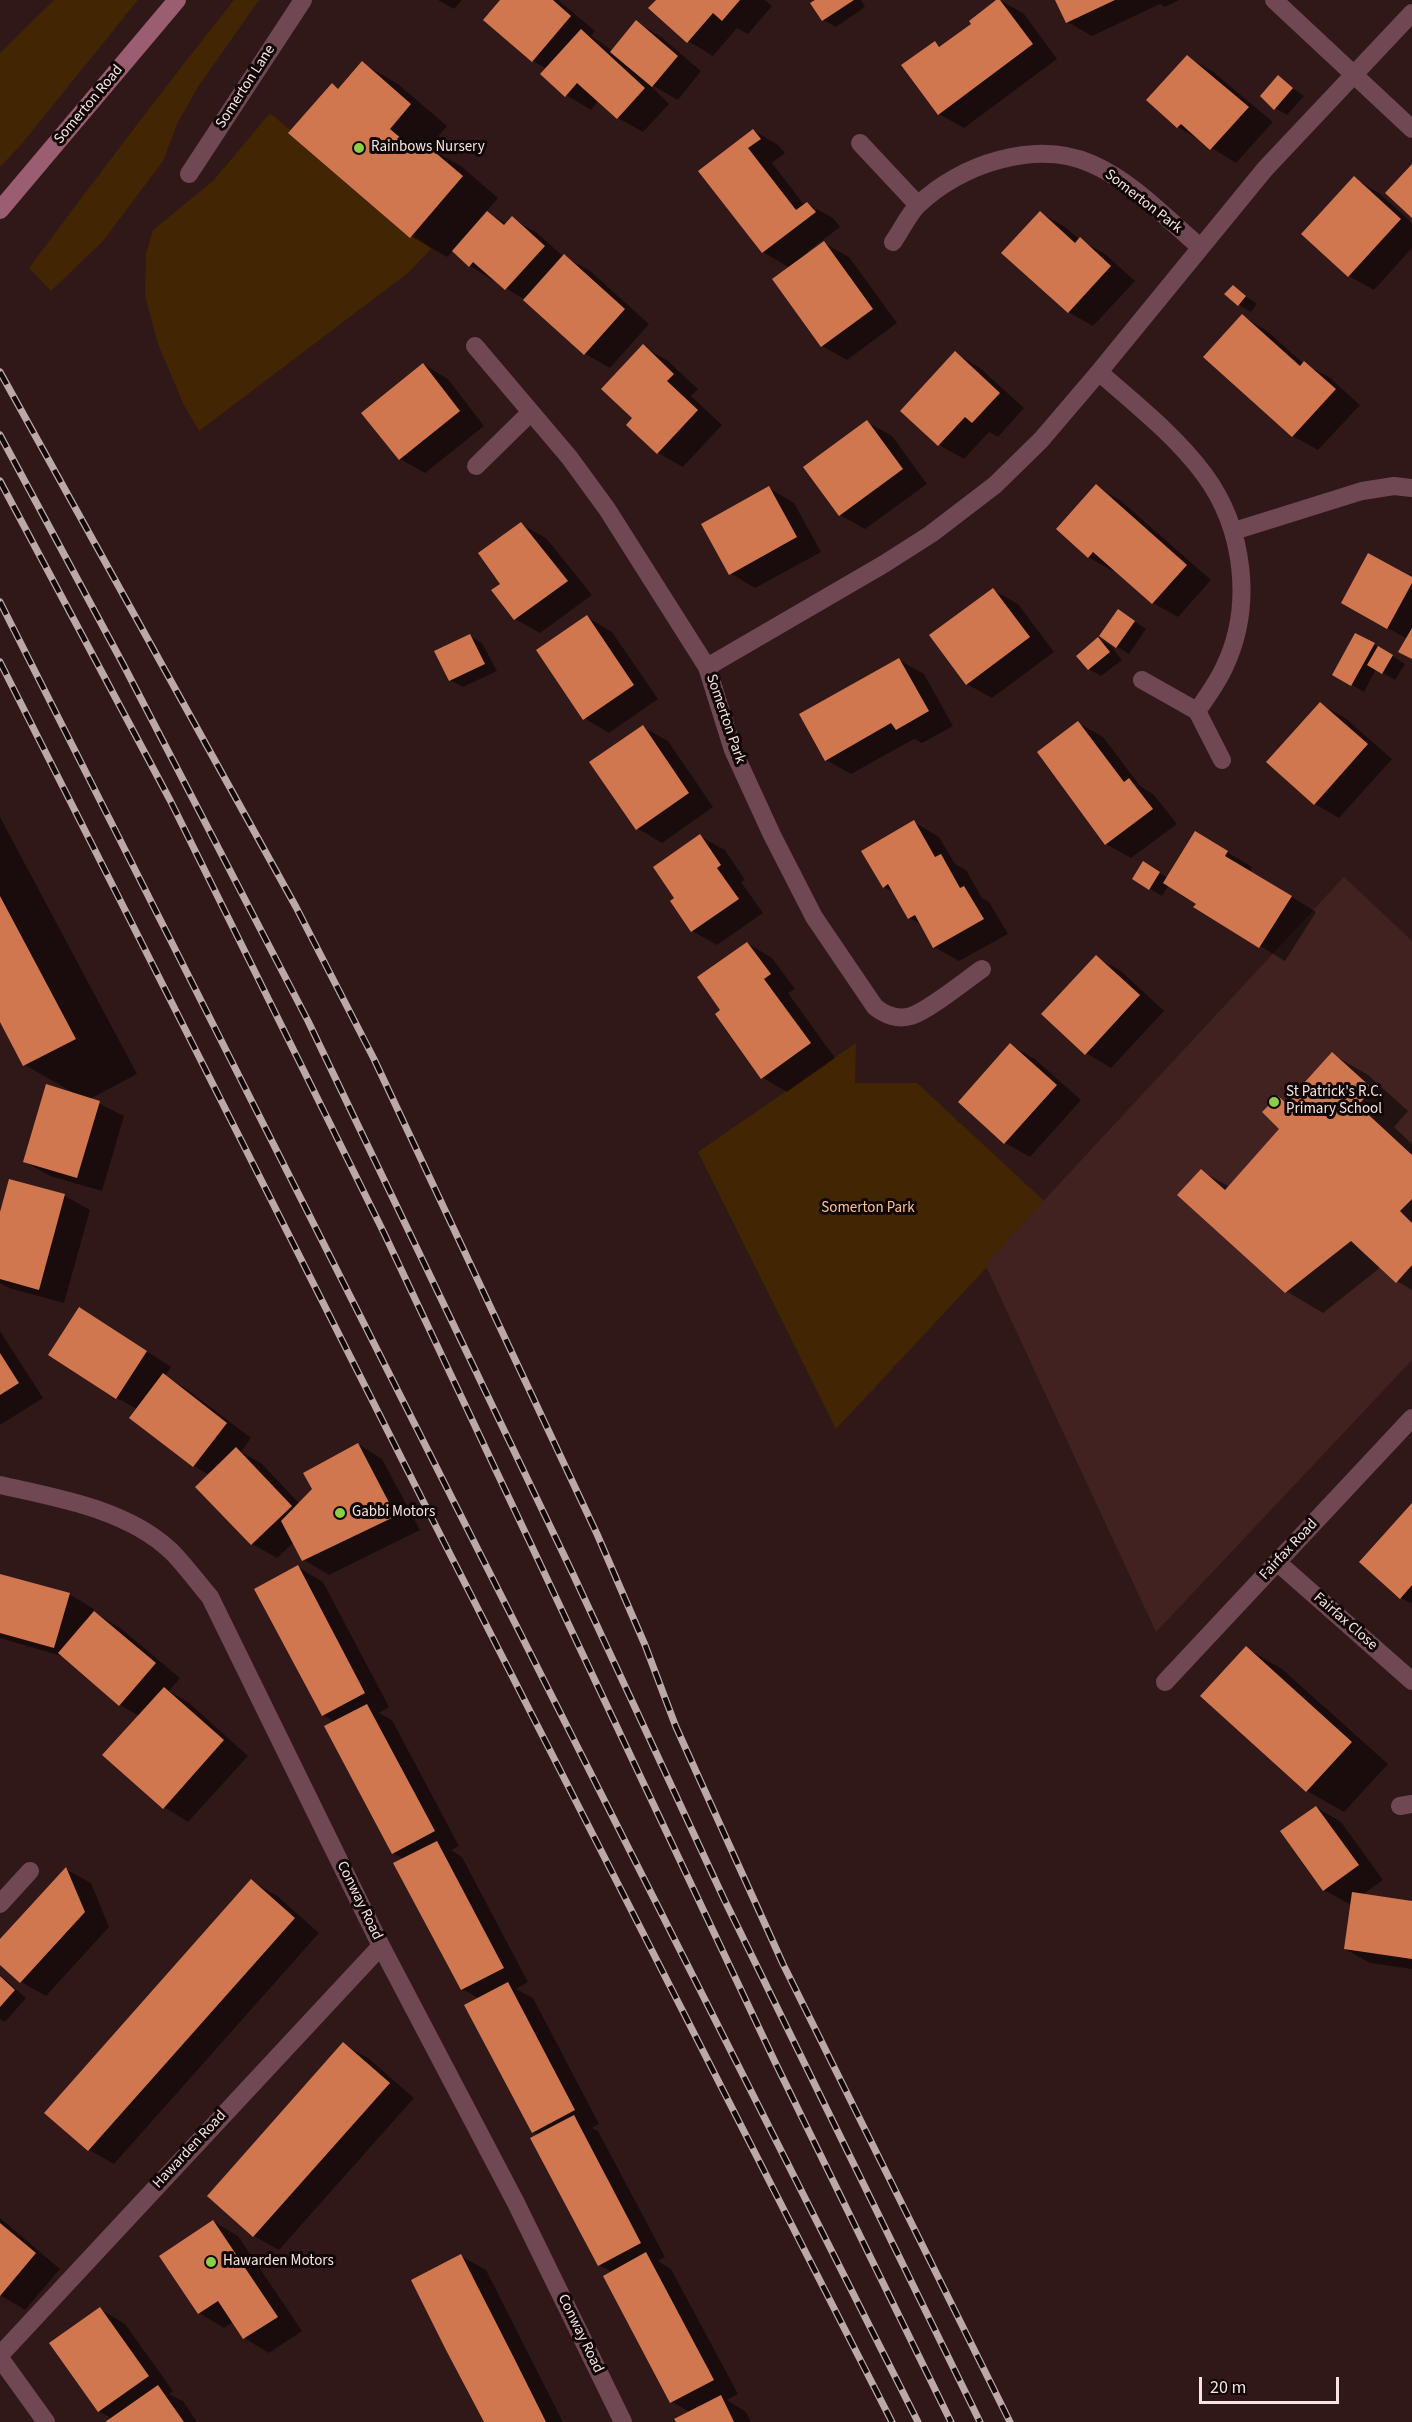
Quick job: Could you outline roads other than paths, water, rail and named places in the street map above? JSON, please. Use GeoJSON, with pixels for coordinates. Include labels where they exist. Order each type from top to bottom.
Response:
{"type":"FeatureCollection","features":[{"type":"Feature","properties":{"kind":"street","name":"Somerton Road"},"geometry":{"type":"LineString","coordinates":[[0,210],[177,0]]}},
{"type":"Feature","properties":{"kind":"street","name":"Somerton Lane"},"geometry":{"type":"LineString","coordinates":[[189,174],[303,0]]}},
{"type":"Feature","properties":{"kind":"street"},"geometry":{"type":"LineString","coordinates":[[1274,0],[1412,129]]}},
{"type":"Feature","properties":{"kind":"street","name":"Somerton Park"},"geometry":{"type":"LineString","coordinates":[[707,667],[885,564],[995,485],[1041,440],[1100,372],[1265,169],[1412,13]]}},
{"type":"Feature","properties":{"kind":"street"},"geometry":{"type":"LineString","coordinates":[[860,143],[918,205]]}},
{"type":"Feature","properties":{"kind":"street","name":"Somerton Park"},"geometry":{"type":"LineString","coordinates":[[893,243],[918,205],[953,180],[990,163],[1020,156],[1067,157],[1089,163],[1112,174],[1200,247]]}},
{"type":"Feature","properties":{"kind":"street","name":"Somerton Park"},"geometry":{"type":"LineString","coordinates":[[475,346],[569,457],[607,508],[707,667],[733,750],[772,835],[814,917],[875,1007],[895,1017],[910,1017],[982,969]]}},
{"type":"Feature","properties":{"kind":"street"},"geometry":{"type":"LineString","coordinates":[[1100,372],[1190,456],[1216,494],[1234,531],[1241,564],[1238,617],[1225,666],[1197,711]]}},
{"type":"Feature","properties":{"kind":"street"},"geometry":{"type":"LineString","coordinates":[[476,466],[531,412]]}},
{"type":"Feature","properties":{"kind":"street"},"geometry":{"type":"LineString","coordinates":[[1234,531],[1370,489],[1394,486],[1412,488]]}},
{"type":"Feature","properties":{"kind":"street"},"geometry":{"type":"LineString","coordinates":[[1142,680],[1197,711],[1222,760]]}},
{"type":"Feature","properties":{"kind":"street","name":"Fairfax Road"},"geometry":{"type":"LineString","coordinates":[[1165,1682],[1412,1418]]}},
{"type":"Feature","properties":{"kind":"street","name":"Conway Road"},"geometry":{"type":"LineString","coordinates":[[0,1485],[83,1503],[132,1524],[170,1550],[210,1597],[381,1946],[516,2203],[623,2422]]}},
{"type":"Feature","properties":{"kind":"street","name":"Fairfax Close"},"geometry":{"type":"LineString","coordinates":[[1277,1562],[1412,1681]]}},
{"type":"Feature","properties":{"kind":"street"},"geometry":{"type":"LineString","coordinates":[[0,1904],[30,1871]]}},
{"type":"Feature","properties":{"kind":"street","name":"Hawarden Road"},"geometry":{"type":"LineString","coordinates":[[0,2356],[381,1946]]}},
{"type":"Feature","properties":{"kind":"street"},"geometry":{"type":"LineString","coordinates":[[0,2356],[46,2422]]}},
{"type":"Feature","properties":{"kind":"railway"},"geometry":{"type":"LineString","coordinates":[[0,372],[296,907],[374,1059],[597,1534],[645,1645],[676,1727],[783,1964],[1010,2422]]}},
{"type":"Feature","properties":{"kind":"railway"},"geometry":{"type":"LineString","coordinates":[[0,435],[123,664],[308,1021],[573,1574],[724,1899],[980,2422]]}},
{"type":"Feature","properties":{"kind":"railway"},"geometry":{"type":"LineString","coordinates":[[0,481],[170,800],[384,1233],[775,2062],[951,2422]]}},
{"type":"Feature","properties":{"kind":"railway"},"geometry":{"type":"LineString","coordinates":[[0,602],[918,2422]]}},
{"type":"Feature","properties":{"kind":"railway"},"geometry":{"type":"LineString","coordinates":[[0,662],[422,1499],[892,2422]]}},
{"type":"Feature","properties":{"kind":"place","name":"Rainbows Nursery"},"geometry":{"type":"Point","coordinates":[359,148]}},
{"type":"Feature","properties":{"kind":"place","name":"St Patrick's R.C. Primary School"},"geometry":{"type":"Point","coordinates":[1274,1102]}},
{"type":"Feature","properties":{"kind":"place","name":"Gabbi Motors"},"geometry":{"type":"Point","coordinates":[340,1513]}},
{"type":"Feature","properties":{"kind":"place","name":"Hawarden Motors"},"geometry":{"type":"Point","coordinates":[211,2262]}}]}
